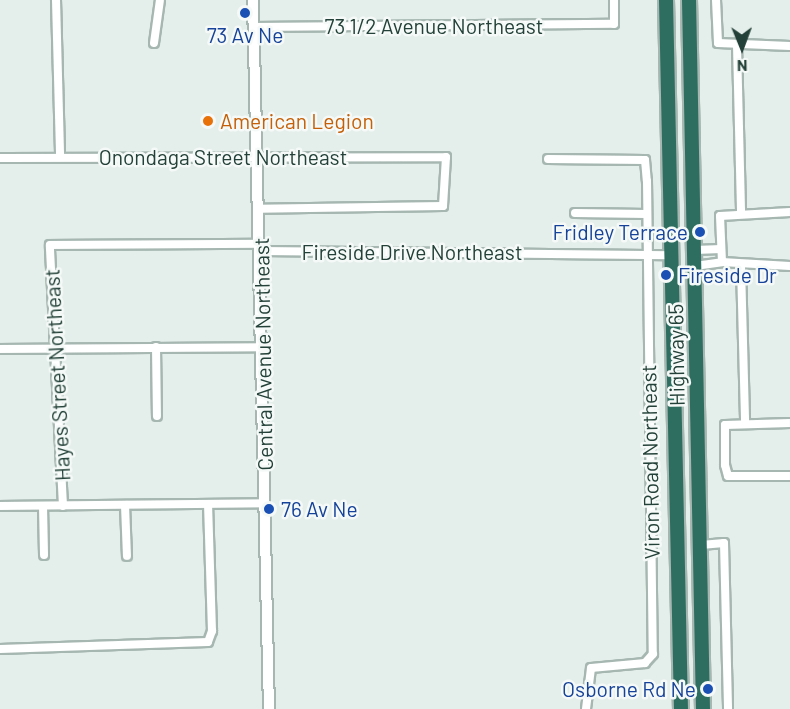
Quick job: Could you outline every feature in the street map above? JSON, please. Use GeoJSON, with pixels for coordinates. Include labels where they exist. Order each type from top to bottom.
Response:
{"type":"FeatureCollection","features":[{"type":"Feature","properties":{"kind":"highway","name":"Highway 65"},"geometry":{"type":"LineString","coordinates":[[666,0],[681,709]]}},
{"type":"Feature","properties":{"kind":"highway","name":"Highway 65"},"geometry":{"type":"LineString","coordinates":[[689,0],[703,709]]}},
{"type":"Feature","properties":{"kind":"street"},"geometry":{"type":"LineString","coordinates":[[56,0],[60,158]]}},
{"type":"Feature","properties":{"kind":"street"},"geometry":{"type":"LineString","coordinates":[[154,43],[160,0]]}},
{"type":"Feature","properties":{"kind":"street","name":"Central Avenue Northeast"},"geometry":{"type":"LineString","coordinates":[[253,0],[261,247],[269,709]]}},
{"type":"Feature","properties":{"kind":"street","name":"73 1/2 Avenue Northeast"},"geometry":{"type":"LineString","coordinates":[[254,27],[614,24],[614,0]]}},
{"type":"Feature","properties":{"kind":"street"},"geometry":{"type":"LineString","coordinates":[[716,0],[718,44],[790,46]]}},
{"type":"Feature","properties":{"kind":"street"},"geometry":{"type":"LineString","coordinates":[[737,46],[741,211]]}},
{"type":"Feature","properties":{"kind":"street","name":"Onondaga Street Northeast"},"geometry":{"type":"LineString","coordinates":[[0,158],[446,157],[444,206],[260,209]]}},
{"type":"Feature","properties":{"kind":"street","name":"Viron Road Northeast"},"geometry":{"type":"LineString","coordinates":[[548,159],[645,160],[653,654],[645,663],[591,668],[586,709]]}},
{"type":"Feature","properties":{"kind":"street"},"geometry":{"type":"LineString","coordinates":[[722,262],[720,216],[741,211],[790,212]]}},
{"type":"Feature","properties":{"kind":"street"},"geometry":{"type":"LineString","coordinates":[[575,213],[647,214]]}},
{"type":"Feature","properties":{"kind":"street","name":"Fireside Drive Northeast"},"geometry":{"type":"LineString","coordinates":[[50,245],[671,255]]}},
{"type":"Feature","properties":{"kind":"street","name":"Hayes Street Northeast"},"geometry":{"type":"LineString","coordinates":[[50,245],[63,506]]}},
{"type":"Feature","properties":{"kind":"street"},"geometry":{"type":"LineString","coordinates":[[695,250],[721,249]]}},
{"type":"Feature","properties":{"kind":"street"},"geometry":{"type":"LineString","coordinates":[[695,266],[722,262],[741,266],[790,266]]}},
{"type":"Feature","properties":{"kind":"street"},"geometry":{"type":"LineString","coordinates":[[741,266],[745,423]]}},
{"type":"Feature","properties":{"kind":"street"},"geometry":{"type":"LineString","coordinates":[[156,347],[157,416]]}},
{"type":"Feature","properties":{"kind":"street"},"geometry":{"type":"LineString","coordinates":[[0,349],[262,347]]}},
{"type":"Feature","properties":{"kind":"street"},"geometry":{"type":"LineString","coordinates":[[790,423],[725,425],[728,476],[790,476]]}},
{"type":"Feature","properties":{"kind":"street"},"geometry":{"type":"LineString","coordinates":[[0,507],[265,503]]}},
{"type":"Feature","properties":{"kind":"street"},"geometry":{"type":"LineString","coordinates":[[0,649],[208,642],[212,631],[208,504]]}},
{"type":"Feature","properties":{"kind":"street"},"geometry":{"type":"LineString","coordinates":[[125,505],[127,556]]}},
{"type":"Feature","properties":{"kind":"street"},"geometry":{"type":"LineString","coordinates":[[43,506],[44,555]]}},
{"type":"Feature","properties":{"kind":"street"},"geometry":{"type":"LineString","coordinates":[[701,545],[724,543],[728,709]]}},
{"type":"Feature","properties":{"kind":"place","name":"73 Av Ne"},"geometry":{"type":"Point","coordinates":[245,13]}},
{"type":"Feature","properties":{"kind":"place","name":"American Legion"},"geometry":{"type":"Point","coordinates":[208,121]}},
{"type":"Feature","properties":{"kind":"place","name":"Fridley Terrace"},"geometry":{"type":"Point","coordinates":[700,232]}},
{"type":"Feature","properties":{"kind":"place","name":"Fireside Dr"},"geometry":{"type":"Point","coordinates":[666,275]}},
{"type":"Feature","properties":{"kind":"place","name":"76 Av Ne"},"geometry":{"type":"Point","coordinates":[269,509]}},
{"type":"Feature","properties":{"kind":"place","name":"Osborne Rd Ne"},"geometry":{"type":"Point","coordinates":[708,689]}}]}
